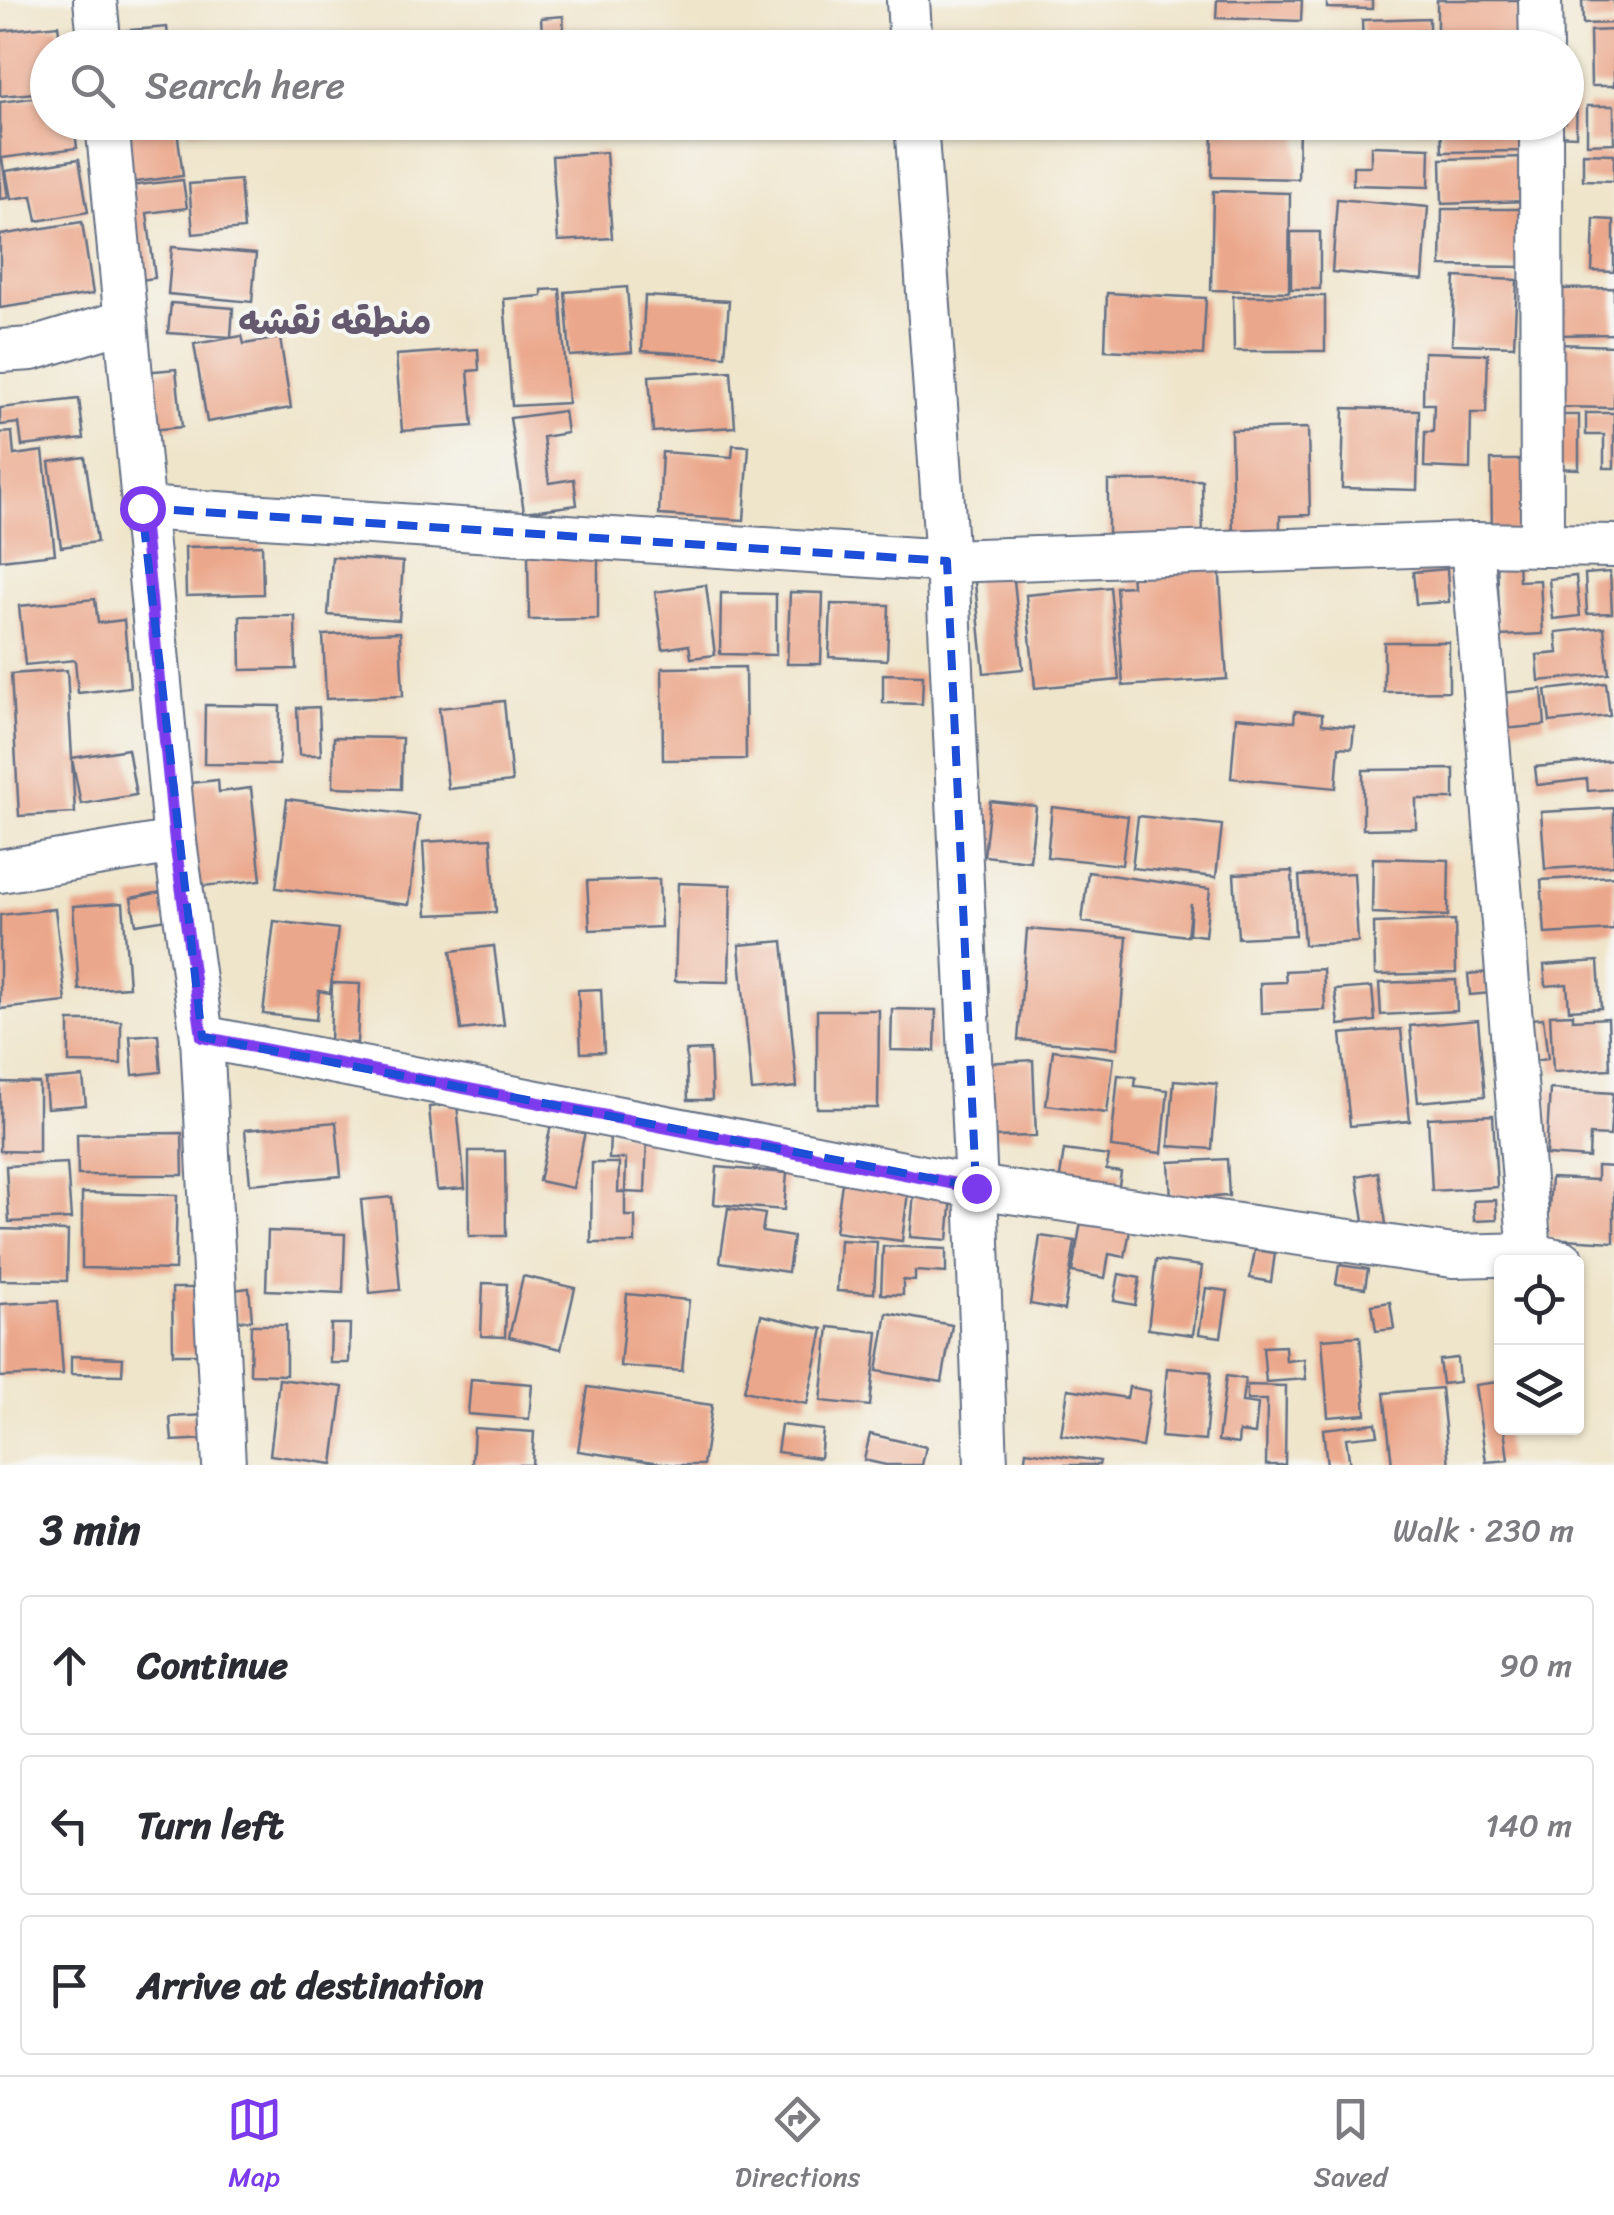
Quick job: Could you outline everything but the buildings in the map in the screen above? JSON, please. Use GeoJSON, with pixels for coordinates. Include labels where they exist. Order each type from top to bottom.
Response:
{"type":"FeatureCollection","features":[{"type":"Feature","properties":{"kind":"street"},"geometry":{"type":"LineString","coordinates":[[95,0],[98,30]]}},
{"type":"Feature","properties":{"kind":"street"},"geometry":{"type":"LineString","coordinates":[[908,0],[910,30]]}},
{"type":"Feature","properties":{"kind":"street"},"geometry":{"type":"LineString","coordinates":[[1540,0],[1540,30]]}},
{"type":"Feature","properties":{"kind":"street"},"geometry":{"type":"LineString","coordinates":[[109,140],[175,842],[202,1037],[224,1465]]}},
{"type":"Feature","properties":{"kind":"street"},"geometry":{"type":"LineString","coordinates":[[917,140],[947,561],[986,1465]]}},
{"type":"Feature","properties":{"kind":"street"},"geometry":{"type":"LineString","coordinates":[[1541,140],[1542,545]]}},
{"type":"Feature","properties":{"kind":"street"},"geometry":{"type":"LineString","coordinates":[[0,351],[32,349],[126,321]]}},
{"type":"Feature","properties":{"kind":"street"},"geometry":{"type":"LineString","coordinates":[[142,508],[947,561],[1472,544],[1614,546]]}},
{"type":"Feature","properties":{"kind":"street"},"geometry":{"type":"LineString","coordinates":[[1472,544],[1563,1255]]}},
{"type":"Feature","properties":{"kind":"street"},"geometry":{"type":"LineString","coordinates":[[0,871],[175,842]]}},
{"type":"Feature","properties":{"kind":"street"},"geometry":{"type":"LineString","coordinates":[[202,1037],[976,1188],[1494,1259]]}},
{"type":"Feature","properties":{"kind":"highlighted area"},"geometry":{"type":"Polygon","coordinates":[[[142,508],[947,561],[976,1187],[202,1037],[142,508]]]}},
{"type":"Feature","properties":{"kind":"district","name":"منطقه نقشه"},"geometry":{"type":"Point","coordinates":[335,321]}},
{"type":"Feature","properties":{"kind":"route"},"geometry":{"type":"LineString","coordinates":[[142,508],[175,842],[202,1037],[976,1188]]}}]}
